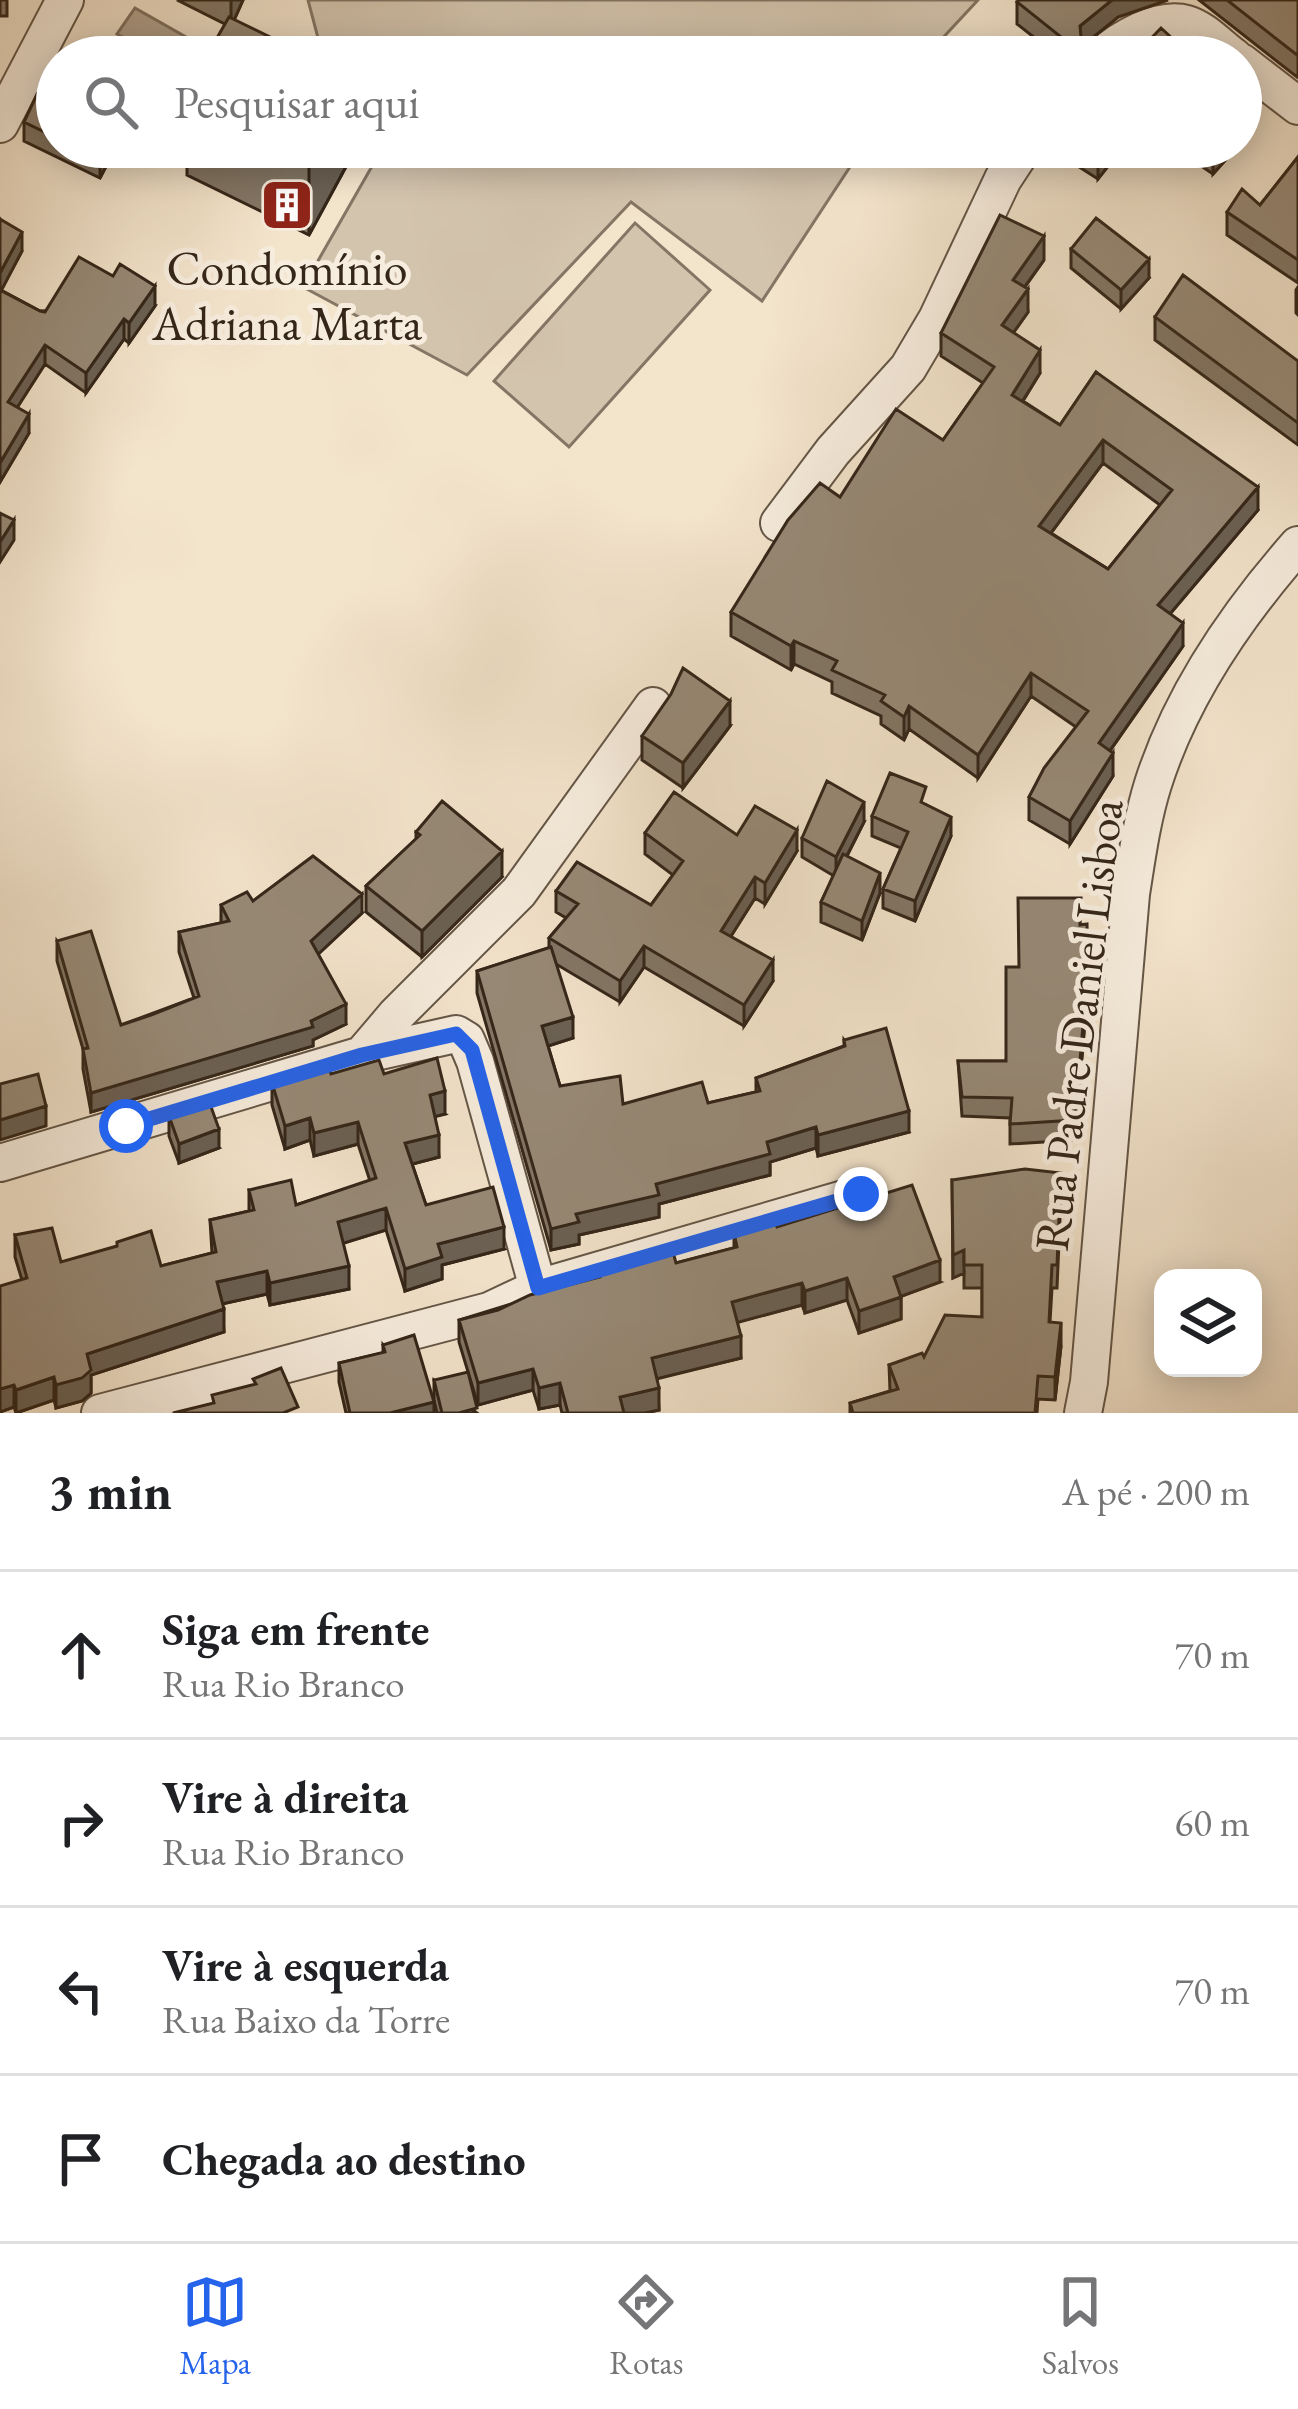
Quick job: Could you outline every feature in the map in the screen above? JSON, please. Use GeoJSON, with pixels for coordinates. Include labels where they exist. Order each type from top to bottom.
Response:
{"type":"FeatureCollection","features":[{"type":"Feature","properties":{"kind":"street"},"geometry":{"type":"LineString","coordinates":[[54,36],[65,0]]}},
{"type":"Feature","properties":{"kind":"street"},"geometry":{"type":"LineString","coordinates":[[1131,36],[1161,25],[1185,23],[1206,36]]}},
{"type":"Feature","properties":{"kind":"street"},"geometry":{"type":"LineString","coordinates":[[0,124],[36,77]]}},
{"type":"Feature","properties":{"kind":"street"},"geometry":{"type":"LineString","coordinates":[[1262,78],[1298,106]]}},
{"type":"Feature","properties":{"kind":"street"},"geometry":{"type":"LineString","coordinates":[[779,523],[833,451],[908,368],[937,319],[1010,168]]}},
{"type":"Feature","properties":{"kind":"street","name":"Rua Padre Daniel Lisboa"},"geometry":{"type":"LineString","coordinates":[[1082,1413],[1089,1382],[1131,893],[1142,822],[1162,761],[1195,690],[1229,635],[1298,545]]}},
{"type":"Feature","properties":{"kind":"street"},"geometry":{"type":"LineString","coordinates":[[362,1055],[519,892],[653,706]]}},
{"type":"Feature","properties":{"kind":"street"},"geometry":{"type":"LineString","coordinates":[[0,1163],[362,1055],[456,1034],[466,1040],[475,1061],[538,1288]]}},
{"type":"Feature","properties":{"kind":"street"},"geometry":{"type":"LineString","coordinates":[[100,1413],[489,1312],[538,1288],[861,1194]]}},
{"type":"Feature","properties":{"kind":"shaded area"},"geometry":{"type":"Polygon","coordinates":[[[308,0],[978,0],[945,36],[317,36],[308,0]]]}},
{"type":"Feature","properties":{"kind":"shaded area"},"geometry":{"type":"Polygon","coordinates":[[[135,8],[184,36],[121,36],[117,34],[135,8]]]}},
{"type":"Feature","properties":{"kind":"shaded area"},"geometry":{"type":"Polygon","coordinates":[[[371,168],[849,168],[762,301],[631,202],[467,375],[303,287],[371,168]]]}},
{"type":"Feature","properties":{"kind":"shaded area"},"geometry":{"type":"Polygon","coordinates":[[[635,223],[710,290],[569,447],[494,381],[635,223]]]}},
{"type":"Feature","properties":{"kind":"building"},"geometry":{"type":"Polygon","coordinates":[[[1112,0],[1080,26],[1081,36],[1060,36],[1017,2],[1112,0]]]}},
{"type":"Feature","properties":{"kind":"building"},"geometry":{"type":"Polygon","coordinates":[[[1227,0],[1298,0],[1297,55],[1227,0]]]}},
{"type":"Feature","properties":{"kind":"building"},"geometry":{"type":"Polygon","coordinates":[[[229,17],[268,36],[218,36],[229,17]]]}},
{"type":"Feature","properties":{"kind":"building"},"geometry":{"type":"Polygon","coordinates":[[[36,96],[36,128],[24,122],[36,96]]]}},
{"type":"Feature","properties":{"kind":"building"},"geometry":{"type":"Polygon","coordinates":[[[1298,157],[1298,260],[1227,212],[1242,189],[1260,205],[1298,157]]]}},
{"type":"Feature","properties":{"kind":"building"},"geometry":{"type":"Polygon","coordinates":[[[1000,215],[1044,236],[1013,280],[1028,289],[1002,325],[1040,350],[1012,395],[1060,425],[1096,372],[1258,487],[1158,605],[1183,623],[1099,743],[1113,753],[1070,821],[1029,797],[1044,768],[1088,711],[1031,673],[978,755],[909,706],[904,717],[881,701],[885,695],[832,670],[837,661],[794,641],[791,646],[731,612],[788,520],[820,483],[840,497],[896,409],[943,440],[994,367],[941,333],[1000,215]],[[1103,440],[1039,526],[1108,569],[1172,490],[1103,440]]]}},
{"type":"Feature","properties":{"kind":"building"},"geometry":{"type":"Polygon","coordinates":[[[1096,218],[1149,259],[1121,290],[1071,249],[1096,218]]]}},
{"type":"Feature","properties":{"kind":"building"},"geometry":{"type":"Polygon","coordinates":[[[0,219],[22,232],[0,273],[0,219]]]}},
{"type":"Feature","properties":{"kind":"building"},"geometry":{"type":"Polygon","coordinates":[[[79,257],[113,276],[120,264],[155,286],[129,323],[124,319],[86,373],[45,345],[8,402],[29,414],[0,463],[0,290],[45,312],[79,257]]]}},
{"type":"Feature","properties":{"kind":"building"},"geometry":{"type":"Polygon","coordinates":[[[1183,275],[1298,361],[1298,423],[1155,317],[1183,275]]]}},
{"type":"Feature","properties":{"kind":"building"},"geometry":{"type":"Polygon","coordinates":[[[0,513],[14,520],[0,542],[0,513]]]}},
{"type":"Feature","properties":{"kind":"building"},"geometry":{"type":"Polygon","coordinates":[[[683,668],[730,701],[683,763],[642,736],[683,668]]]}},
{"type":"Feature","properties":{"kind":"building"},"geometry":{"type":"Polygon","coordinates":[[[890,773],[926,787],[921,802],[951,817],[915,901],[883,889],[908,832],[872,816],[890,773]]]}},
{"type":"Feature","properties":{"kind":"building"},"geometry":{"type":"Polygon","coordinates":[[[827,781],[864,802],[836,857],[802,838],[827,781]]]}},
{"type":"Feature","properties":{"kind":"building"},"geometry":{"type":"Polygon","coordinates":[[[674,792],[737,835],[755,806],[797,830],[765,883],[755,877],[721,931],[773,960],[744,1005],[644,946],[620,981],[549,938],[578,904],[556,891],[577,862],[651,905],[683,861],[645,833],[674,792]]]}},
{"type":"Feature","properties":{"kind":"building"},"geometry":{"type":"Polygon","coordinates":[[[442,801],[502,851],[422,931],[366,886],[420,835],[416,832],[442,801]]]}},
{"type":"Feature","properties":{"kind":"building"},"geometry":{"type":"Polygon","coordinates":[[[843,854],[880,873],[862,921],[821,902],[843,854]]]}},
{"type":"Feature","properties":{"kind":"building"},"geometry":{"type":"Polygon","coordinates":[[[313,856],[362,894],[311,941],[346,1004],[311,1021],[313,1027],[91,1093],[83,1049],[88,1048],[57,941],[91,931],[121,1025],[199,996],[179,932],[229,921],[221,905],[247,892],[253,901],[313,856]]]}},
{"type":"Feature","properties":{"kind":"building"},"geometry":{"type":"Polygon","coordinates":[[[1018,898],[1081,898],[1080,925],[1087,924],[1088,966],[1075,1120],[1010,1124],[1012,1098],[962,1097],[958,1061],[1006,1061],[1006,967],[1019,967],[1018,898]]]}},
{"type":"Feature","properties":{"kind":"building"},"geometry":{"type":"Polygon","coordinates":[[[551,947],[573,1017],[542,1026],[560,1086],[620,1076],[623,1104],[702,1082],[708,1103],[760,1091],[756,1078],[845,1046],[844,1040],[886,1028],[909,1111],[818,1135],[816,1127],[767,1142],[770,1154],[656,1184],[659,1195],[576,1214],[579,1222],[551,1229],[477,971],[551,947]]]}},
{"type":"Feature","properties":{"kind":"building"},"geometry":{"type":"Polygon","coordinates":[[[437,1058],[445,1091],[430,1095],[439,1135],[405,1143],[426,1205],[493,1187],[504,1227],[438,1244],[442,1257],[405,1269],[386,1208],[338,1222],[349,1266],[270,1283],[267,1271],[217,1282],[224,1309],[87,1354],[91,1370],[82,1378],[56,1385],[54,1377],[16,1390],[14,1385],[0,1389],[0,1286],[27,1278],[15,1235],[52,1228],[61,1262],[151,1231],[161,1266],[216,1252],[210,1220],[254,1210],[249,1190],[291,1180],[296,1205],[376,1178],[358,1122],[314,1133],[310,1118],[285,1126],[272,1083],[328,1066],[331,1074],[379,1060],[384,1074],[437,1058]]]}},
{"type":"Feature","properties":{"kind":"building"},"geometry":{"type":"Polygon","coordinates":[[[38,1074],[46,1106],[0,1120],[0,1084],[38,1074]]]}},
{"type":"Feature","properties":{"kind":"building"},"geometry":{"type":"Polygon","coordinates":[[[210,1104],[219,1129],[179,1144],[169,1116],[210,1104]]]}},
{"type":"Feature","properties":{"kind":"building"},"geometry":{"type":"Polygon","coordinates":[[[1025,1169],[1061,1173],[1049,1322],[1061,1323],[1055,1377],[1038,1376],[1035,1413],[853,1413],[850,1403],[898,1389],[889,1365],[922,1353],[924,1357],[945,1315],[982,1317],[982,1265],[964,1265],[964,1250],[953,1255],[952,1180],[1025,1169]]]}},
{"type":"Feature","properties":{"kind":"building"},"geometry":{"type":"Polygon","coordinates":[[[912,1185],[940,1260],[894,1277],[901,1297],[859,1311],[847,1278],[805,1291],[802,1283],[732,1302],[741,1336],[652,1358],[659,1388],[620,1397],[624,1413],[568,1413],[560,1383],[539,1388],[533,1369],[478,1383],[459,1320],[600,1277],[599,1272],[642,1259],[673,1252],[676,1263],[737,1247],[734,1233],[775,1221],[777,1227],[912,1185]]]}},
{"type":"Feature","properties":{"kind":"building"},"geometry":{"type":"Polygon","coordinates":[[[414,1335],[434,1402],[390,1413],[350,1413],[339,1363],[385,1352],[383,1345],[414,1335]]]}},
{"type":"Feature","properties":{"kind":"building"},"geometry":{"type":"Polygon","coordinates":[[[281,1368],[298,1407],[283,1413],[173,1413],[214,1403],[212,1395],[256,1384],[253,1379],[281,1368]]]}},
{"type":"Feature","properties":{"kind":"building"},"geometry":{"type":"Polygon","coordinates":[[[468,1372],[477,1408],[442,1413],[434,1380],[468,1372]]]}},
{"type":"Feature","properties":{"kind":"place","name":"Condomínio Adriana Marta"},"geometry":{"type":"Point","coordinates":[287,205]}},
{"type":"Feature","properties":{"kind":"route"},"geometry":{"type":"LineString","coordinates":[[126,1126],[362,1055],[456,1034],[472,1050],[538,1288],[861,1194]]}}]}
